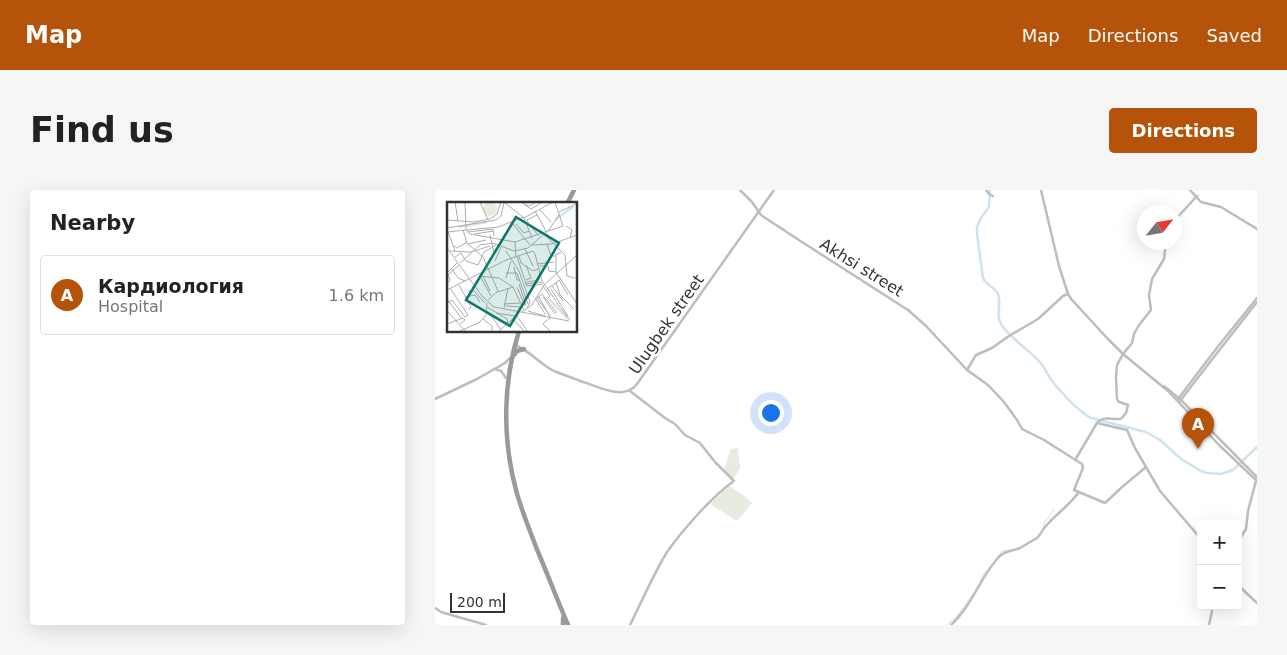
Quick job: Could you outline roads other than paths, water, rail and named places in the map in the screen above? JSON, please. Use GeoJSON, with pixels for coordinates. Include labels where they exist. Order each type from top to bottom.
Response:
{"type":"FeatureCollection","features":[{"type":"Feature","properties":{"kind":"highway"},"geometry":{"type":"LineString","coordinates":[[567,202],[573,190]]}},
{"type":"Feature","properties":{"kind":"highway"},"geometry":{"type":"LineString","coordinates":[[518,333],[511,357],[506,405],[508,449],[521,508],[566,625]]}},
{"type":"Feature","properties":{"kind":"highway"},"geometry":{"type":"LineString","coordinates":[[511,357],[523,348],[518,333]]}},
{"type":"Feature","properties":{"kind":"highway"},"geometry":{"type":"LineString","coordinates":[[518,333],[506,378],[504,402],[503,434],[507,466],[522,516],[566,625]]}},
{"type":"Feature","properties":{"kind":"street","name":"Akhsi street"},"geometry":{"type":"LineString","coordinates":[[740,190],[759,212],[795,238],[902,305],[926,326],[967,370],[988,385],[1005,403],[1022,429],[1044,440],[1075,460]]}},
{"type":"Feature","properties":{"kind":"street","name":"Ulugbek street"},"geometry":{"type":"LineString","coordinates":[[515,345],[523,348],[557,372],[606,390],[630,391],[642,378],[774,190]]}},
{"type":"Feature","properties":{"kind":"street"},"geometry":{"type":"LineString","coordinates":[[986,190],[991,195]]}},
{"type":"Feature","properties":{"kind":"street"},"geometry":{"type":"LineString","coordinates":[[1041,190],[1056,258],[1068,294],[1123,354],[1169,390],[1211,438],[1257,479],[1248,511],[1246,530],[1242,536]]}},
{"type":"Feature","properties":{"kind":"street"},"geometry":{"type":"LineString","coordinates":[[1190,190],[1201,202],[1221,207],[1257,229]]}},
{"type":"Feature","properties":{"kind":"street"},"geometry":{"type":"LineString","coordinates":[[1182,214],[1197,196]]}},
{"type":"Feature","properties":{"kind":"street"},"geometry":{"type":"LineString","coordinates":[[1146,467],[1105,503],[1074,490],[1083,466],[1075,460],[1099,421],[1103,418],[1121,419],[1126,413],[1127,404],[1119,402],[1117,399],[1116,369],[1123,354],[1132,343],[1139,325],[1151,310],[1149,293],[1151,279],[1165,259],[1166,250]]}},
{"type":"Feature","properties":{"kind":"street"},"geometry":{"type":"LineString","coordinates":[[967,370],[976,355],[993,348],[1038,319],[1063,296],[1068,294]]}},
{"type":"Feature","properties":{"kind":"street"},"geometry":{"type":"LineString","coordinates":[[1179,400],[1216,349],[1257,298]]}},
{"type":"Feature","properties":{"kind":"street"},"geometry":{"type":"LineString","coordinates":[[1179,400],[1257,302]]}},
{"type":"Feature","properties":{"kind":"street"},"geometry":{"type":"LineString","coordinates":[[435,399],[495,369],[511,357]]}},
{"type":"Feature","properties":{"kind":"street"},"geometry":{"type":"LineString","coordinates":[[495,369],[501,371],[506,378]]}},
{"type":"Feature","properties":{"kind":"street"},"geometry":{"type":"LineString","coordinates":[[630,391],[675,424],[685,435],[699,442],[734,481],[703,509],[672,545],[630,625]]}},
{"type":"Feature","properties":{"kind":"street"},"geometry":{"type":"LineString","coordinates":[[1099,421],[1127,430],[1135,448],[1163,496],[1197,534]]}},
{"type":"Feature","properties":{"kind":"street"},"geometry":{"type":"LineString","coordinates":[[951,625],[964,611],[997,558],[1005,552],[1022,547],[1036,539],[1046,525],[1078,492]]}},
{"type":"Feature","properties":{"kind":"street"},"geometry":{"type":"LineString","coordinates":[[1242,589],[1257,602]]}},
{"type":"Feature","properties":{"kind":"street"},"geometry":{"type":"LineString","coordinates":[[435,608],[441,612],[485,625]]}},
{"type":"Feature","properties":{"kind":"street"},"geometry":{"type":"LineString","coordinates":[[1209,625],[1212,610]]}},
{"type":"Feature","properties":{"kind":"waterway"},"geometry":{"type":"LineString","coordinates":[[990,190],[989,207],[977,227],[983,278],[998,294],[999,320],[1004,329],[1039,361],[1052,381],[1070,401],[1091,418],[1146,432],[1160,440],[1181,459],[1207,473],[1221,474],[1233,470],[1257,447]]}},
{"type":"Feature","properties":{"kind":"waterway"},"geometry":{"type":"LineString","coordinates":[[1044,526],[1045,521],[1054,510]]}},
{"type":"Feature","properties":{"kind":"waterway"},"geometry":{"type":"LineString","coordinates":[[999,556],[1001,552],[1007,550]]}},
{"type":"Feature","properties":{"kind":"waterway"},"geometry":{"type":"LineString","coordinates":[[980,582],[984,573],[989,569]]}},
{"type":"Feature","properties":{"kind":"waterway"},"geometry":{"type":"LineString","coordinates":[[947,625],[957,616],[973,594]]}},
{"type":"Feature","properties":{"kind":"place","name":"Кардиология"},"geometry":{"type":"Point","coordinates":[1198,449]}}]}
